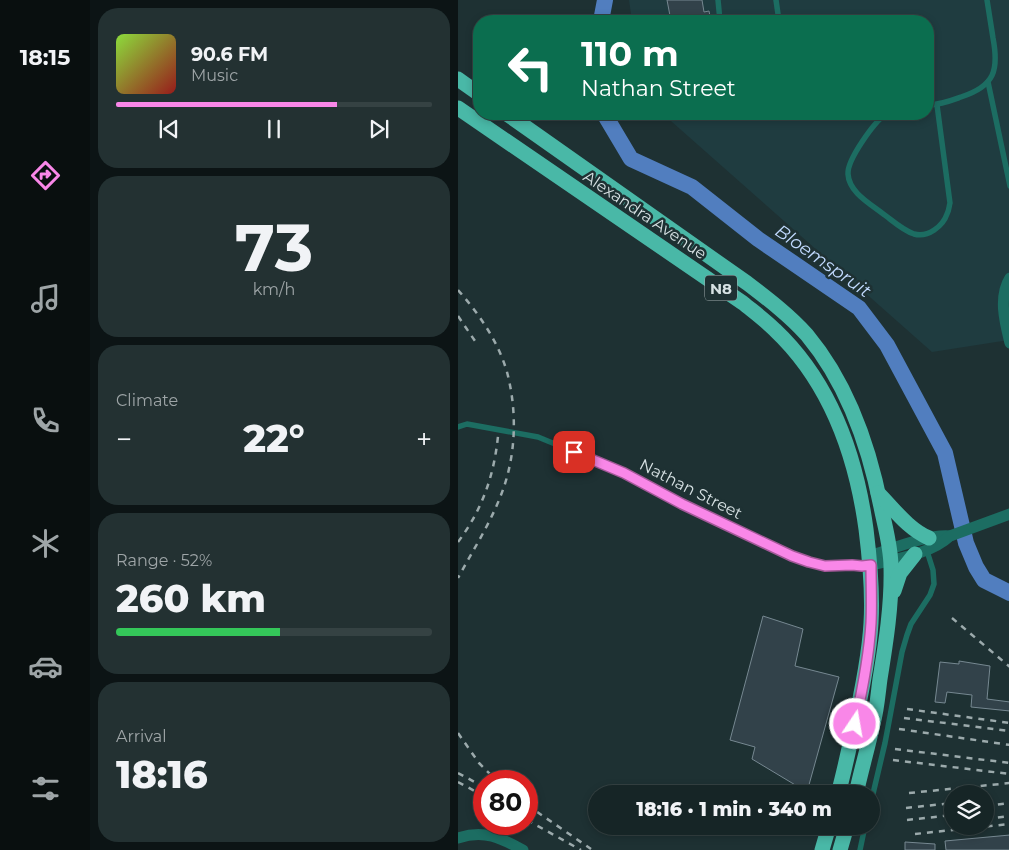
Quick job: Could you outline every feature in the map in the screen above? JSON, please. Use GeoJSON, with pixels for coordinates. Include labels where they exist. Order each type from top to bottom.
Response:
{"type":"FeatureCollection","features":[{"type":"Feature","properties":{"kind":"highway"},"geometry":{"type":"LineString","coordinates":[[458,79],[473,90]]}},
{"type":"Feature","properties":{"kind":"highway","name":"Alexandra Avenue"},"geometry":{"type":"LineString","coordinates":[[458,108],[473,118]]}},
{"type":"Feature","properties":{"kind":"highway","name":"Alexandra Avenue"},"geometry":{"type":"LineString","coordinates":[[476,120],[761,317],[801,359],[824,395],[842,433],[855,472],[864,515],[866,560],[872,601],[869,643],[859,705],[840,785]]}},
{"type":"Feature","properties":{"kind":"highway","name":"Alexandra Avenue"},"geometry":{"type":"LineString","coordinates":[[515,120],[748,283],[806,334],[820,352],[842,389],[859,427],[871,464],[890,555],[891,585],[885,646],[874,723],[858,785]]}},
{"type":"Feature","properties":{"kind":"highway"},"geometry":{"type":"LineString","coordinates":[[878,493],[912,528],[921,534],[923,545],[900,574],[889,607]]}},
{"type":"Feature","properties":{"kind":"highway"},"geometry":{"type":"LineString","coordinates":[[822,850],[826,835]]}},
{"type":"Feature","properties":{"kind":"highway"},"geometry":{"type":"LineString","coordinates":[[840,850],[844,835]]}},
{"type":"Feature","properties":{"kind":"street"},"geometry":{"type":"LineString","coordinates":[[1010,278],[1007,282],[1004,296],[1004,317],[1010,343]]}},
{"type":"Feature","properties":{"kind":"street","name":"Nathan Street"},"geometry":{"type":"LineString","coordinates":[[866,560],[923,545],[940,535],[954,535],[1010,514]]}},
{"type":"Feature","properties":{"kind":"street"},"geometry":{"type":"LineString","coordinates":[[458,838],[480,834],[493,836],[523,850]]}},
{"type":"Feature","properties":{"kind":"lane"},"geometry":{"type":"LineString","coordinates":[[718,0],[719,15]]}},
{"type":"Feature","properties":{"kind":"lane"},"geometry":{"type":"LineString","coordinates":[[776,0],[778,15]]}},
{"type":"Feature","properties":{"kind":"lane"},"geometry":{"type":"LineString","coordinates":[[879,120],[874,124],[849,165],[848,175],[851,184],[860,196],[905,230],[916,235],[926,234],[935,230],[947,214],[950,203],[937,105],[978,90],[988,82],[993,73],[996,63],[995,50],[987,0]]}},
{"type":"Feature","properties":{"kind":"lane"},"geometry":{"type":"LineString","coordinates":[[988,82],[1010,186]]}},
{"type":"Feature","properties":{"kind":"lane"},"geometry":{"type":"LineString","coordinates":[[458,422],[467,424]]}},
{"type":"Feature","properties":{"kind":"lane","name":"Nathan Street"},"geometry":{"type":"LineString","coordinates":[[458,427],[467,424],[547,440],[618,470],[682,504],[800,559],[825,566],[862,566],[866,560]]}},
{"type":"Feature","properties":{"kind":"lane"},"geometry":{"type":"LineString","coordinates":[[875,785],[902,652],[907,635],[930,595],[934,584],[935,577],[923,545]]}},
{"type":"Feature","properties":{"kind":"lane","name":"Nathan Street"},"geometry":{"type":"LineString","coordinates":[[852,565],[866,560]]}},
{"type":"Feature","properties":{"kind":"lane"},"geometry":{"type":"LineString","coordinates":[[860,850],[863,835]]}},
{"type":"Feature","properties":{"kind":"shaded area"},"geometry":{"type":"Polygon","coordinates":[[[629,0],[1009,0],[1009,340],[932,352],[670,120],[934,120],[934,15],[631,15],[629,0]]]}},
{"type":"Feature","properties":{"kind":"building"},"geometry":{"type":"Polygon","coordinates":[[[667,0],[702,0],[704,12],[709,11],[710,15],[670,15],[667,0]]]}},
{"type":"Feature","properties":{"kind":"building"},"geometry":{"type":"Polygon","coordinates":[[[763,616],[803,629],[795,666],[839,677],[809,785],[795,785],[752,759],[755,747],[730,740],[763,616]]]}},
{"type":"Feature","properties":{"kind":"building"},"geometry":{"type":"Polygon","coordinates":[[[959,661],[990,666],[987,699],[1010,702],[1010,711],[971,707],[972,695],[947,692],[945,703],[935,702],[940,662],[959,664],[959,661]]]}},
{"type":"Feature","properties":{"kind":"building"},"geometry":{"type":"Polygon","coordinates":[[[1010,835],[1010,850],[946,850],[945,841],[1010,835]]]}},
{"type":"Feature","properties":{"kind":"building"},"geometry":{"type":"Polygon","coordinates":[[[905,842],[935,844],[935,850],[905,850],[905,842]]]}},
{"type":"Feature","properties":{"kind":"waterway","name":"Bloemspruit"},"geometry":{"type":"LineString","coordinates":[[602,15],[605,0]]}},
{"type":"Feature","properties":{"kind":"waterway","name":"Bloemspruit"},"geometry":{"type":"LineString","coordinates":[[608,120],[631,159],[692,187],[758,239],[859,308],[887,345],[945,453],[966,543],[976,567],[984,580],[1010,593]]}},
{"type":"Feature","properties":{"kind":"railway"},"geometry":{"type":"LineString","coordinates":[[458,290],[480,318],[499,349],[511,388],[514,420],[512,453],[505,485],[490,520],[458,578]]}},
{"type":"Feature","properties":{"kind":"railway"},"geometry":{"type":"LineString","coordinates":[[458,316],[475,341]]}},
{"type":"Feature","properties":{"kind":"railway"},"geometry":{"type":"LineString","coordinates":[[458,542],[474,518],[486,492],[498,436]]}},
{"type":"Feature","properties":{"kind":"railway"},"geometry":{"type":"LineString","coordinates":[[952,618],[1010,667]]}},
{"type":"Feature","properties":{"kind":"railway"},"geometry":{"type":"LineString","coordinates":[[907,709],[1010,723]]}},
{"type":"Feature","properties":{"kind":"railway"},"geometry":{"type":"LineString","coordinates":[[904,718],[1010,731]]}},
{"type":"Feature","properties":{"kind":"railway"},"geometry":{"type":"LineString","coordinates":[[899,729],[1010,745]]}},
{"type":"Feature","properties":{"kind":"railway"},"geometry":{"type":"LineString","coordinates":[[458,733],[486,770]]}},
{"type":"Feature","properties":{"kind":"railway"},"geometry":{"type":"LineString","coordinates":[[895,749],[1010,763]]}},
{"type":"Feature","properties":{"kind":"railway"},"geometry":{"type":"LineString","coordinates":[[893,760],[1010,774]]}},
{"type":"Feature","properties":{"kind":"railway"},"geometry":{"type":"LineString","coordinates":[[458,773],[473,781]]}},
{"type":"Feature","properties":{"kind":"railway"},"geometry":{"type":"LineString","coordinates":[[458,782],[473,790]]}},
{"type":"Feature","properties":{"kind":"railway"},"geometry":{"type":"LineString","coordinates":[[909,793],[1010,783]]}},
{"type":"Feature","properties":{"kind":"railway"},"geometry":{"type":"LineString","coordinates":[[994,805],[1010,803]]}},
{"type":"Feature","properties":{"kind":"railway"},"geometry":{"type":"LineString","coordinates":[[906,808],[944,804]]}},
{"type":"Feature","properties":{"kind":"railway"},"geometry":{"type":"LineString","coordinates":[[538,813],[591,849]]}},
{"type":"Feature","properties":{"kind":"railway"},"geometry":{"type":"LineString","coordinates":[[907,820],[944,816]]}},
{"type":"Feature","properties":{"kind":"railway"},"geometry":{"type":"LineString","coordinates":[[994,818],[1010,816]]}},
{"type":"Feature","properties":{"kind":"railway"},"geometry":{"type":"LineString","coordinates":[[915,834],[1010,824]]}},
{"type":"Feature","properties":{"kind":"railway"},"geometry":{"type":"LineString","coordinates":[[538,826],[581,850]]}},
{"type":"Feature","properties":{"kind":"route"},"geometry":{"type":"LineString","coordinates":[[574,452],[624,473],[682,504],[792,556],[825,566],[871,565],[871,624],[855,724]]}}]}
